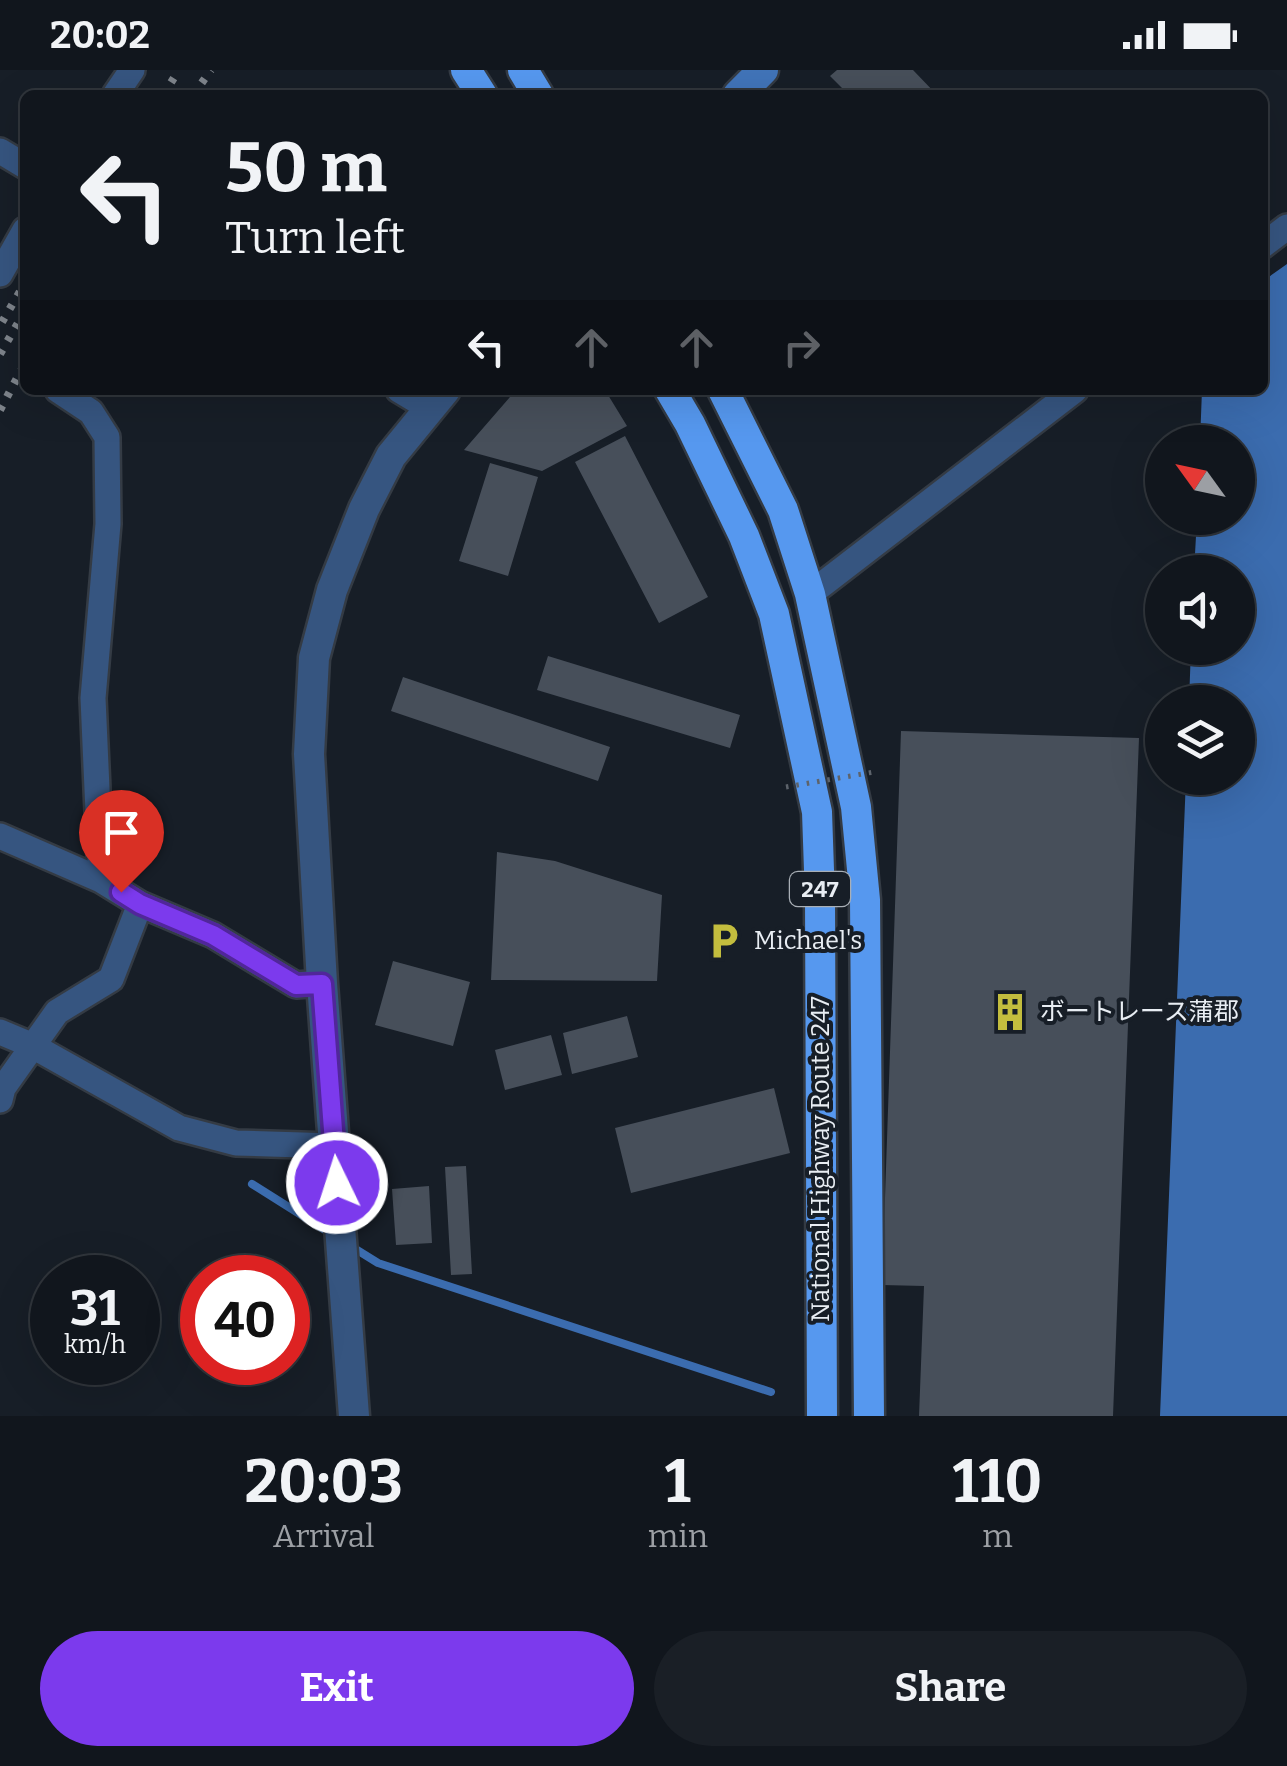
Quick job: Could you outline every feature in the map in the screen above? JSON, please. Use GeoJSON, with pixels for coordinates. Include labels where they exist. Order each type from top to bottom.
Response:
{"type":"FeatureCollection","features":[{"type":"Feature","properties":{"kind":"highway","name":"National Highway Route 247"},"geometry":{"type":"LineString","coordinates":[[673,395],[744,536],[774,614],[817,812],[822,1416]]}},
{"type":"Feature","properties":{"kind":"highway","name":"National Highway Route 247"},"geometry":{"type":"LineString","coordinates":[[725,395],[783,510],[810,594],[856,807],[865,900],[869,1416]]}},
{"type":"Feature","properties":{"kind":"main road"},"geometry":{"type":"LineString","coordinates":[[743,90],[762,70]]}},
{"type":"Feature","properties":{"kind":"street"},"geometry":{"type":"LineString","coordinates":[[0,274],[20,239]]}},
{"type":"Feature","properties":{"kind":"street"},"geometry":{"type":"LineString","coordinates":[[66,395],[91,412],[106,437],[108,524],[93,698],[102,880]]}},
{"type":"Feature","properties":{"kind":"street"},"geometry":{"type":"LineString","coordinates":[[810,594],[1069,395]]}},
{"type":"Feature","properties":{"kind":"street"},"geometry":{"type":"LineString","coordinates":[[354,1416],[309,754],[314,658],[332,590],[364,509],[391,456],[437,399]]}},
{"type":"Feature","properties":{"kind":"street"},"geometry":{"type":"LineString","coordinates":[[0,836],[102,880],[140,904],[213,935],[296,985],[322,984]]}},
{"type":"Feature","properties":{"kind":"street"},"geometry":{"type":"LineString","coordinates":[[0,1100],[4,1088],[56,1012],[111,979],[140,904]]}},
{"type":"Feature","properties":{"kind":"street"},"geometry":{"type":"LineString","coordinates":[[0,1032],[32,1045],[179,1128],[236,1143],[334,1146]]}},
{"type":"Feature","properties":{"kind":"path"},"geometry":{"type":"LineString","coordinates":[[786,787],[874,772]]}},
{"type":"Feature","properties":{"kind":"water","name":"ボートレース蒲郡"},"geometry":{"type":"Polygon","coordinates":[[[1287,264],[1287,1416],[1160,1416],[1185,795],[1255,795],[1255,685],[1190,685],[1190,665],[1255,665],[1255,555],[1195,555],[1196,535],[1255,535],[1255,425],[1201,425],[1202,395],[1268,395],[1268,277],[1287,264]]]}},
{"type":"Feature","properties":{"kind":"building"},"geometry":{"type":"Polygon","coordinates":[[[837,70],[913,70],[932,90],[844,90],[830,76],[837,70]]]}},
{"type":"Feature","properties":{"kind":"building"},"geometry":{"type":"Polygon","coordinates":[[[512,395],[608,395],[627,426],[542,471],[464,450],[512,395]]]}},
{"type":"Feature","properties":{"kind":"building"},"geometry":{"type":"Polygon","coordinates":[[[625,436],[708,597],[659,623],[575,462],[625,436]]]}},
{"type":"Feature","properties":{"kind":"building"},"geometry":{"type":"Polygon","coordinates":[[[490,463],[538,477],[508,576],[459,561],[490,463]]]}},
{"type":"Feature","properties":{"kind":"building"},"geometry":{"type":"Polygon","coordinates":[[[548,656],[740,715],[730,748],[537,690],[548,656]]]}},
{"type":"Feature","properties":{"kind":"building"},"geometry":{"type":"Polygon","coordinates":[[[403,677],[610,747],[598,781],[391,711],[403,677]]]}},
{"type":"Feature","properties":{"kind":"building","name":"ボートレース蒲郡"},"geometry":{"type":"Polygon","coordinates":[[[901,731],[1139,738],[1113,1416],[919,1416],[924,1286],[882,1285],[901,731]]]}},
{"type":"Feature","properties":{"kind":"building"},"geometry":{"type":"Polygon","coordinates":[[[497,852],[555,861],[662,895],[657,981],[491,980],[497,852]]]}},
{"type":"Feature","properties":{"kind":"building"},"geometry":{"type":"Polygon","coordinates":[[[393,961],[470,982],[453,1046],[375,1025],[393,961]]]}},
{"type":"Feature","properties":{"kind":"building"},"geometry":{"type":"Polygon","coordinates":[[[627,1016],[638,1057],[572,1074],[563,1033],[627,1016]]]}},
{"type":"Feature","properties":{"kind":"building"},"geometry":{"type":"Polygon","coordinates":[[[551,1035],[562,1075],[505,1090],[495,1050],[551,1035]]]}},
{"type":"Feature","properties":{"kind":"building"},"geometry":{"type":"Polygon","coordinates":[[[774,1088],[790,1153],[631,1193],[615,1128],[774,1088]]]}},
{"type":"Feature","properties":{"kind":"building"},"geometry":{"type":"Polygon","coordinates":[[[466,1166],[472,1274],[451,1275],[445,1167],[466,1166]]]}},
{"type":"Feature","properties":{"kind":"building"},"geometry":{"type":"Polygon","coordinates":[[[429,1186],[432,1243],[396,1245],[392,1189],[429,1186]]]}},
{"type":"Feature","properties":{"kind":"waterway"},"geometry":{"type":"LineString","coordinates":[[252,1184],[333,1235]]}},
{"type":"Feature","properties":{"kind":"waterway"},"geometry":{"type":"LineString","coordinates":[[349,1245],[378,1263],[771,1392]]}},
{"type":"Feature","properties":{"kind":"railway"},"geometry":{"type":"LineString","coordinates":[[166,90],[179,70]]}},
{"type":"Feature","properties":{"kind":"railway"},"geometry":{"type":"LineString","coordinates":[[197,90],[211,70]]}},
{"type":"Feature","properties":{"kind":"railway"},"geometry":{"type":"LineString","coordinates":[[2,322],[20,291]]}},
{"type":"Feature","properties":{"kind":"railway"},"geometry":{"type":"LineString","coordinates":[[0,354],[20,320]]}},
{"type":"Feature","properties":{"kind":"railway"},"geometry":{"type":"LineString","coordinates":[[0,410],[20,372]]}},
{"type":"Feature","properties":{"kind":"place","name":"Michael's"},"geometry":{"type":"Point","coordinates":[724,941]}},
{"type":"Feature","properties":{"kind":"place","name":"ボートレース蒲郡"},"geometry":{"type":"Point","coordinates":[1010,1012]}},
{"type":"Feature","properties":{"kind":"route"},"geometry":{"type":"LineString","coordinates":[[121,892],[213,935],[296,985],[322,984],[337,1183]]}}]}
